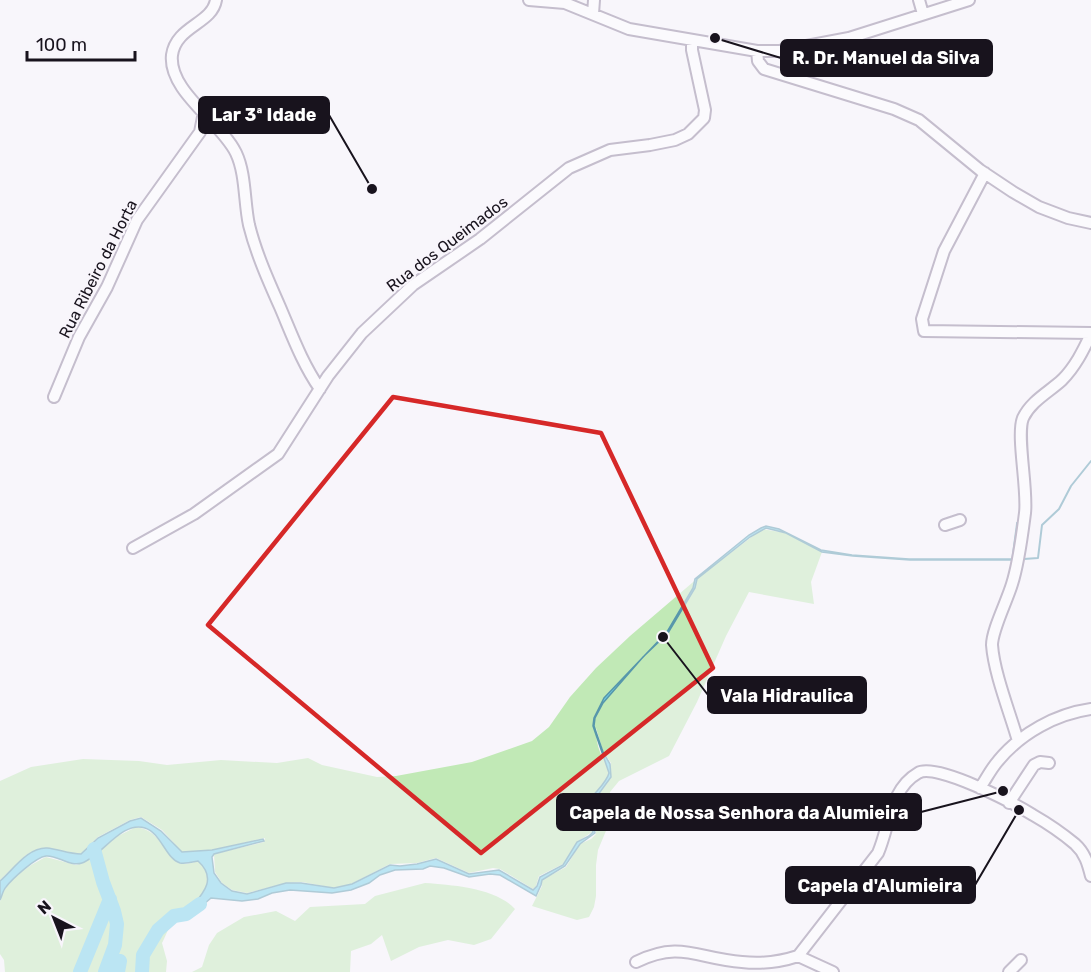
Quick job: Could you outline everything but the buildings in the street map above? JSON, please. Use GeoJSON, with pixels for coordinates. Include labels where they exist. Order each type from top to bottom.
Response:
{"type":"FeatureCollection","features":[{"type":"Feature","properties":{"kind":"street"},"geometry":{"type":"LineString","coordinates":[[216,0],[211,12],[181,35],[175,43],[172,55],[176,77],[236,152],[250,226],[262,265],[307,370],[320,388]]}},
{"type":"Feature","properties":{"kind":"street"},"geometry":{"type":"LineString","coordinates":[[529,0],[565,3],[629,28],[757,51],[780,51],[849,38],[969,0]]}},
{"type":"Feature","properties":{"kind":"street"},"geometry":{"type":"LineString","coordinates":[[593,14],[594,0]]}},
{"type":"Feature","properties":{"kind":"street"},"geometry":{"type":"LineString","coordinates":[[919,0],[923,14]]}},
{"type":"Feature","properties":{"kind":"street","name":"Rua dos Queimados"},"geometry":{"type":"LineString","coordinates":[[133,548],[194,514],[278,454],[320,388],[362,333],[413,285],[480,239],[569,168],[610,150],[675,140],[697,127],[704,118],[705,110],[692,50],[692,40]]}},
{"type":"Feature","properties":{"kind":"street"},"geometry":{"type":"LineString","coordinates":[[757,51],[758,61],[764,69],[894,109],[919,120],[985,173],[1039,207],[1068,218],[1091,223]]}},
{"type":"Feature","properties":{"kind":"street","name":"Rua Ribeiro da Horta"},"geometry":{"type":"LineString","coordinates":[[54,397],[79,337],[137,220],[200,132],[204,112]]}},
{"type":"Feature","properties":{"kind":"street"},"geometry":{"type":"LineString","coordinates":[[200,132],[216,125]]}},
{"type":"Feature","properties":{"kind":"street"},"geometry":{"type":"LineString","coordinates":[[985,173],[944,251],[922,319],[924,331],[1091,334],[1075,364],[1061,381],[1029,409],[1022,420],[1025,514],[1012,584],[992,642],[1018,741]]}},
{"type":"Feature","properties":{"kind":"street"},"geometry":{"type":"LineString","coordinates":[[945,525],[960,520]]}},
{"type":"Feature","properties":{"kind":"street"},"geometry":{"type":"LineString","coordinates":[[980,788],[997,762],[1018,741],[1061,716],[1091,709]]}},
{"type":"Feature","properties":{"kind":"street"},"geometry":{"type":"LineString","coordinates":[[1010,803],[1034,765],[1040,762],[1049,763]]}},
{"type":"Feature","properties":{"kind":"street"},"geometry":{"type":"LineString","coordinates":[[636,962],[654,954],[678,950],[741,962],[763,963],[798,956],[878,853],[886,835],[893,805],[902,786],[920,771],[933,771],[957,778],[1035,816],[1089,857],[1091,876]]}},
{"type":"Feature","properties":{"kind":"street"},"geometry":{"type":"LineString","coordinates":[[798,956],[833,972]]}},
{"type":"Feature","properties":{"kind":"street"},"geometry":{"type":"LineString","coordinates":[[1009,972],[1021,960]]}},
{"type":"Feature","properties":{"kind":"highlighted area"},"geometry":{"type":"Polygon","coordinates":[[[393,397],[601,433],[713,668],[481,853],[208,625],[393,397]]]}},
{"type":"Feature","properties":{"kind":"green space"},"geometry":{"type":"Polygon","coordinates":[[[762,529],[786,533],[822,552],[811,582],[814,604],[749,592],[669,756],[619,781],[610,792],[608,826],[598,850],[596,896],[589,917],[577,920],[532,906],[542,886],[542,880],[566,867],[580,844],[596,834],[588,811],[611,777],[611,763],[603,751],[596,728],[598,746],[608,771],[603,785],[585,809],[585,820],[592,832],[577,842],[563,864],[539,876],[533,889],[500,869],[493,868],[469,873],[436,858],[417,863],[390,864],[351,884],[334,888],[302,882],[286,883],[247,893],[232,890],[222,883],[215,872],[214,854],[264,842],[265,838],[212,850],[182,852],[162,830],[141,817],[130,820],[98,837],[81,854],[40,848],[26,855],[0,880],[0,781],[31,767],[83,759],[139,761],[167,765],[221,760],[277,763],[308,758],[322,765],[377,777],[396,776],[472,762],[532,741],[549,727],[570,697],[596,668],[630,636],[699,577],[762,529]]]}},
{"type":"Feature","properties":{"kind":"green space"},"geometry":{"type":"Polygon","coordinates":[[[136,827],[153,834],[178,863],[198,861],[205,871],[207,880],[200,897],[177,919],[162,943],[167,961],[166,972],[5,972],[4,960],[0,954],[0,902],[11,881],[25,869],[46,857],[76,865],[83,863],[118,836],[136,827]]]}},
{"type":"Feature","properties":{"kind":"green space"},"geometry":{"type":"Polygon","coordinates":[[[425,883],[486,892],[497,896],[515,909],[491,939],[474,945],[448,940],[419,947],[391,961],[382,935],[371,944],[351,951],[350,972],[192,972],[202,967],[209,945],[217,933],[244,917],[276,911],[295,921],[310,907],[365,904],[375,896],[425,883]]]}},
{"type":"Feature","properties":{"kind":"water"},"geometry":{"type":"Polygon","coordinates":[[[1017,522],[1013,560],[910,560],[853,556],[822,552],[786,533],[766,528],[750,537],[697,579],[695,588],[668,633],[645,655],[667,632],[693,588],[695,579],[749,535],[766,526],[779,529],[821,550],[852,555],[909,559],[1012,559],[1017,522]]]}},
{"type":"Feature","properties":{"kind":"water"},"geometry":{"type":"Polygon","coordinates":[[[642,659],[603,703],[595,718],[594,726],[610,764],[611,777],[587,810],[595,833],[580,844],[565,866],[542,880],[536,896],[500,875],[469,877],[444,868],[430,866],[423,869],[395,870],[351,890],[332,893],[290,890],[242,901],[211,898],[186,914],[205,889],[207,875],[204,868],[198,861],[180,863],[175,861],[151,831],[136,827],[120,834],[97,854],[82,863],[77,864],[50,856],[42,857],[13,879],[5,888],[0,900],[0,881],[33,851],[47,848],[81,854],[98,838],[130,821],[141,818],[161,831],[182,852],[212,850],[263,839],[264,841],[214,854],[212,857],[214,873],[221,883],[232,891],[247,894],[286,883],[334,888],[352,884],[390,865],[417,864],[436,859],[469,874],[499,870],[533,890],[540,877],[563,865],[577,842],[593,832],[586,820],[586,809],[609,773],[593,726],[594,718],[604,698],[642,659]]]}},
{"type":"Feature","properties":{"kind":"waterway"},"geometry":{"type":"LineString","coordinates":[[1024,559],[1038,558],[1042,525],[1059,509],[1071,486],[1091,461]]}},
{"type":"Feature","properties":{"kind":"waterway"},"geometry":{"type":"LineString","coordinates":[[94,849],[117,924],[115,945],[105,972]]}},
{"type":"Feature","properties":{"kind":"waterway"},"geometry":{"type":"LineString","coordinates":[[80,972],[110,899]]}},
{"type":"Feature","properties":{"kind":"waterway"},"geometry":{"type":"LineString","coordinates":[[142,972],[143,955],[158,930],[174,916],[186,914],[200,904]]}},
{"type":"Feature","properties":{"kind":"waterway"},"geometry":{"type":"LineString","coordinates":[[118,972],[120,961]]}},
{"type":"Feature","properties":{"kind":"place","name":"R. Dr. Manuel da Silva"},"geometry":{"type":"Point","coordinates":[715,38]}},
{"type":"Feature","properties":{"kind":"place","name":"Lar 3ª Idade"},"geometry":{"type":"Point","coordinates":[372,189]}},
{"type":"Feature","properties":{"kind":"place","name":"Vala Hidraulica"},"geometry":{"type":"Point","coordinates":[663,637]}},
{"type":"Feature","properties":{"kind":"place","name":"Capela de Nossa Senhora da Alumieira"},"geometry":{"type":"Point","coordinates":[1003,791]}},
{"type":"Feature","properties":{"kind":"place","name":"Capela d'Alumieira"},"geometry":{"type":"Point","coordinates":[1019,810]}}]}
